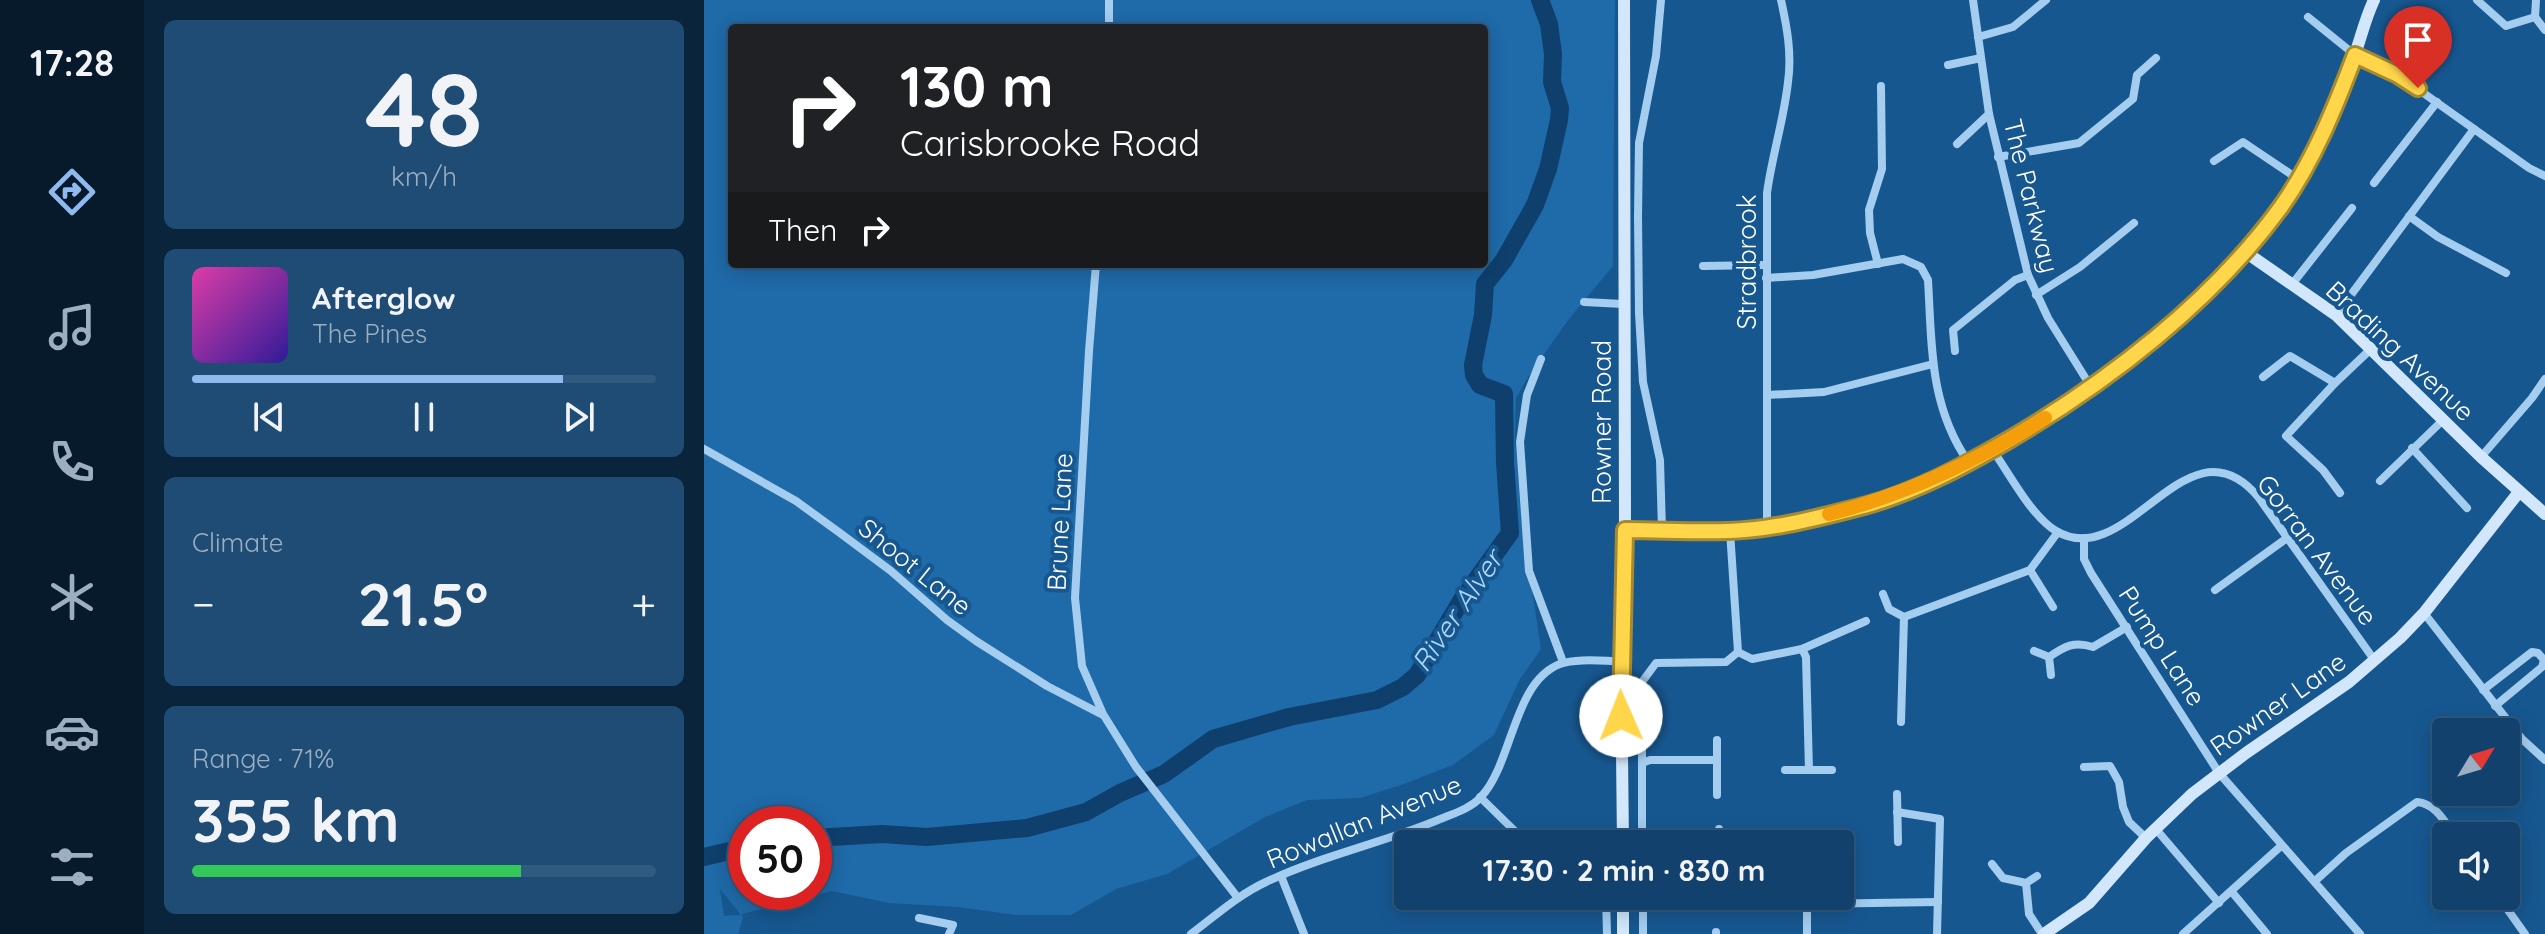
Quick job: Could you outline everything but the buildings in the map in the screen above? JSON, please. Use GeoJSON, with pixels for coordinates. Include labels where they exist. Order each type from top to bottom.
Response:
{"type":"FeatureCollection","features":[{"type":"Feature","properties":{"kind":"street"},"geometry":{"type":"LineString","coordinates":[[1109,0],[1109,24]]}},
{"type":"Feature","properties":{"kind":"street","name":"Rowner Road"},"geometry":{"type":"LineString","coordinates":[[1623,830],[1624,0]]}},
{"type":"Feature","properties":{"kind":"street"},"geometry":{"type":"LineString","coordinates":[[1661,0],[1656,56],[1639,143],[1638,216],[1643,382],[1660,460],[1662,530]]}},
{"type":"Feature","properties":{"kind":"street","name":"Stradbrook"},"geometry":{"type":"LineString","coordinates":[[1767,527],[1767,193],[1789,80],[1790,52],[1781,0]]}},
{"type":"Feature","properties":{"kind":"street","name":"The Parkway"},"geometry":{"type":"LineString","coordinates":[[1973,0],[1989,114],[2028,275],[2048,318],[2091,387]]}},
{"type":"Feature","properties":{"kind":"street"},"geometry":{"type":"LineString","coordinates":[[1978,37],[2013,27],[2046,0]]}},
{"type":"Feature","properties":{"kind":"street"},"geometry":{"type":"LineString","coordinates":[[1625,530],[1730,531],[1767,527],[1867,505],[1969,463],[2091,387],[2166,329],[2244,251],[2282,205],[2332,115],[2374,0]]}},
{"type":"Feature","properties":{"kind":"street"},"geometry":{"type":"LineString","coordinates":[[2477,0],[2506,26],[2535,17]]}},
{"type":"Feature","properties":{"kind":"street"},"geometry":{"type":"LineString","coordinates":[[2536,0],[2535,17],[2545,30]]}},
{"type":"Feature","properties":{"kind":"street"},"geometry":{"type":"LineString","coordinates":[[2308,17],[2355,55],[2398,75],[2529,168],[2545,176]]}},
{"type":"Feature","properties":{"kind":"street"},"geometry":{"type":"LineString","coordinates":[[1948,65],[1981,58]]}},
{"type":"Feature","properties":{"kind":"street"},"geometry":{"type":"LineString","coordinates":[[1998,157],[2079,143],[2133,99],[2137,75],[2156,58]]}},
{"type":"Feature","properties":{"kind":"street"},"geometry":{"type":"LineString","coordinates":[[1878,264],[1870,233],[1869,210],[1882,169],[1881,86]]}},
{"type":"Feature","properties":{"kind":"street"},"geometry":{"type":"LineString","coordinates":[[2374,183],[2437,102]]}},
{"type":"Feature","properties":{"kind":"street"},"geometry":{"type":"LineString","coordinates":[[1957,144],[1989,114]]}},
{"type":"Feature","properties":{"kind":"street"},"geometry":{"type":"LineString","coordinates":[[2336,315],[2474,129]]}},
{"type":"Feature","properties":{"kind":"street"},"geometry":{"type":"LineString","coordinates":[[2214,161],[2243,142],[2298,179]]}},
{"type":"Feature","properties":{"kind":"street"},"geometry":{"type":"LineString","coordinates":[[2293,283],[2352,208]]}},
{"type":"Feature","properties":{"kind":"street"},"geometry":{"type":"LineString","coordinates":[[2409,216],[2438,237],[2506,273]]}},
{"type":"Feature","properties":{"kind":"street"},"geometry":{"type":"LineString","coordinates":[[2036,295],[2080,267],[2134,223]]}},
{"type":"Feature","properties":{"kind":"street","name":"Brading Avenue"},"geometry":{"type":"LineString","coordinates":[[2244,251],[2336,315],[2481,457],[2545,514]]}},
{"type":"Feature","properties":{"kind":"street"},"geometry":{"type":"LineString","coordinates":[[1766,278],[1813,275],[1911,260],[1917,263],[1928,280],[1937,394],[1950,433],[1969,463]]}},
{"type":"Feature","properties":{"kind":"street"},"geometry":{"type":"LineString","coordinates":[[1703,266],[1766,265]]}},
{"type":"Feature","properties":{"kind":"street","name":"Brune Lane"},"geometry":{"type":"LineString","coordinates":[[1096,268],[1075,598],[1082,666],[1103,714],[1136,767],[1238,898]]}},
{"type":"Feature","properties":{"kind":"street"},"geometry":{"type":"LineString","coordinates":[[1955,351],[1953,330],[2015,280],[2028,275]]}},
{"type":"Feature","properties":{"kind":"street"},"geometry":{"type":"LineString","coordinates":[[1584,302],[1623,304]]}},
{"type":"Feature","properties":{"kind":"street"},"geometry":{"type":"LineString","coordinates":[[2340,493],[2323,470],[2286,436],[2372,348]]}},
{"type":"Feature","properties":{"kind":"street"},"geometry":{"type":"LineString","coordinates":[[2263,377],[2290,356],[2335,383]]}},
{"type":"Feature","properties":{"kind":"street"},"geometry":{"type":"LineString","coordinates":[[1541,359],[1527,395],[1520,442],[1529,571],[1563,662],[1621,661]]}},
{"type":"Feature","properties":{"kind":"street"},"geometry":{"type":"LineString","coordinates":[[1767,395],[1824,392],[1933,364]]}},
{"type":"Feature","properties":{"kind":"street"},"geometry":{"type":"LineString","coordinates":[[2481,457],[2545,379]]}},
{"type":"Feature","properties":{"kind":"street"},"geometry":{"type":"LineString","coordinates":[[2380,481],[2443,420]]}},
{"type":"Feature","properties":{"kind":"street"},"geometry":{"type":"LineString","coordinates":[[2412,448],[2467,508]]}},
{"type":"Feature","properties":{"kind":"street","name":"Shoot Lane"},"geometry":{"type":"LineString","coordinates":[[704,449],[796,501],[891,571],[976,641],[1047,686],[1103,714]]}},
{"type":"Feature","properties":{"kind":"street"},"geometry":{"type":"LineString","coordinates":[[1992,449],[2037,514],[2058,532],[2084,538]]}},
{"type":"Feature","properties":{"kind":"street","name":"Gorran Avenue"},"geometry":{"type":"LineString","coordinates":[[2084,538],[2115,530],[2187,477],[2204,473],[2234,477],[2249,486],[2375,661]]}},
{"type":"Feature","properties":{"kind":"street","name":"Rowner Lane"},"geometry":{"type":"LineString","coordinates":[[2043,934],[2089,903],[2150,833],[2219,773],[2375,661],[2424,613],[2519,492]]}},
{"type":"Feature","properties":{"kind":"street"},"geometry":{"type":"LineString","coordinates":[[1730,531],[1738,652]]}},
{"type":"Feature","properties":{"kind":"street"},"geometry":{"type":"LineString","coordinates":[[1883,594],[1889,609],[1904,617],[2030,570],[2058,532]]}},
{"type":"Feature","properties":{"kind":"street","name":"Pump Lane"},"geometry":{"type":"LineString","coordinates":[[2084,538],[2084,559],[2219,773],[2360,934]]}},
{"type":"Feature","properties":{"kind":"street"},"geometry":{"type":"LineString","coordinates":[[2215,590],[2287,538]]}},
{"type":"Feature","properties":{"kind":"street"},"geometry":{"type":"LineString","coordinates":[[2030,570],[2053,607]]}},
{"type":"Feature","properties":{"kind":"street"},"geometry":{"type":"LineString","coordinates":[[2424,613],[2522,739],[2545,760]]}},
{"type":"Feature","properties":{"kind":"street"},"geometry":{"type":"LineString","coordinates":[[1901,722],[1904,617]]}},
{"type":"Feature","properties":{"kind":"street"},"geometry":{"type":"LineString","coordinates":[[1738,652],[1752,659],[1802,649],[1866,621]]}},
{"type":"Feature","properties":{"kind":"street"},"geometry":{"type":"LineString","coordinates":[[2049,657],[2068,640],[2094,650],[2127,627]]}},
{"type":"Feature","properties":{"kind":"street"},"geometry":{"type":"LineString","coordinates":[[1802,649],[1806,657],[1809,770]]}},
{"type":"Feature","properties":{"kind":"street"},"geometry":{"type":"LineString","coordinates":[[2034,651],[2049,657]]}},
{"type":"Feature","properties":{"kind":"street"},"geometry":{"type":"LineString","coordinates":[[1642,830],[1642,682],[1656,663],[1726,662],[1738,652]]}},
{"type":"Feature","properties":{"kind":"street"},"geometry":{"type":"LineString","coordinates":[[2483,690],[2532,652],[2538,653],[2544,660],[2542,667],[2495,706]]}},
{"type":"Feature","properties":{"kind":"street"},"geometry":{"type":"LineString","coordinates":[[2049,657],[2051,675]]}},
{"type":"Feature","properties":{"kind":"street","name":"Rowallan Avenue"},"geometry":{"type":"LineString","coordinates":[[1191,934],[1238,898],[1281,876],[1466,808],[1480,797],[1492,780],[1539,678],[1563,662]]}},
{"type":"Feature","properties":{"kind":"street"},"geometry":{"type":"LineString","coordinates":[[1717,740],[1717,795]]}},
{"type":"Feature","properties":{"kind":"street"},"geometry":{"type":"LineString","coordinates":[[1642,763],[1650,760],[1717,760]]}},
{"type":"Feature","properties":{"kind":"street"},"geometry":{"type":"LineString","coordinates":[[2084,767],[2110,766],[2119,782],[2129,822],[2150,833],[2219,903]]}},
{"type":"Feature","properties":{"kind":"street"},"geometry":{"type":"LineString","coordinates":[[1785,770],[1832,770]]}},
{"type":"Feature","properties":{"kind":"street"},"geometry":{"type":"LineString","coordinates":[[1897,794],[1898,842]]}},
{"type":"Feature","properties":{"kind":"street"},"geometry":{"type":"LineString","coordinates":[[1480,797],[1514,830]]}},
{"type":"Feature","properties":{"kind":"street"},"geometry":{"type":"LineString","coordinates":[[2315,881],[2346,853],[2417,802],[2427,803],[2436,809],[2445,822]]}},
{"type":"Feature","properties":{"kind":"street"},"geometry":{"type":"LineString","coordinates":[[1897,812],[1940,819],[1937,934]]}},
{"type":"Feature","properties":{"kind":"street"},"geometry":{"type":"LineString","coordinates":[[2183,934],[2281,846]]}},
{"type":"Feature","properties":{"kind":"street"},"geometry":{"type":"LineString","coordinates":[[1992,864],[2003,878],[2026,883],[2037,876]]}},
{"type":"Feature","properties":{"kind":"street"},"geometry":{"type":"LineString","coordinates":[[1281,876],[1304,934]]}},
{"type":"Feature","properties":{"kind":"street"},"geometry":{"type":"LineString","coordinates":[[2026,883],[2029,914],[2043,934]]}},
{"type":"Feature","properties":{"kind":"street"},"geometry":{"type":"LineString","coordinates":[[2232,892],[2267,934]]}},
{"type":"Feature","properties":{"kind":"street"},"geometry":{"type":"LineString","coordinates":[[1807,934],[1807,904],[1938,902]]}},
{"type":"Feature","properties":{"kind":"street"},"geometry":{"type":"LineString","coordinates":[[1606,910],[1607,934]]}},
{"type":"Feature","properties":{"kind":"street"},"geometry":{"type":"LineString","coordinates":[[1623,910],[1623,934]]}},
{"type":"Feature","properties":{"kind":"street"},"geometry":{"type":"LineString","coordinates":[[1643,910],[1643,934]]}},
{"type":"Feature","properties":{"kind":"street"},"geometry":{"type":"LineString","coordinates":[[2508,910],[2525,934]]}},
{"type":"Feature","properties":{"kind":"street"},"geometry":{"type":"LineString","coordinates":[[919,918],[953,925],[949,934]]}},
{"type":"Feature","properties":{"kind":"shaded area"},"geometry":{"type":"Polygon","coordinates":[[[704,0],[1615,0],[1613,266],[1569,319],[1516,398],[1515,443],[1521,483],[1521,517],[1541,649],[1520,679],[1494,735],[1453,765],[1401,785],[1360,798],[1307,800],[1265,817],[1167,874],[1116,889],[1071,915],[1016,915],[958,907],[889,903],[832,891],[832,806],[728,806],[728,899],[720,889],[724,916],[740,915],[737,910],[758,910],[742,914],[738,934],[704,934],[704,0]]]}},
{"type":"Feature","properties":{"kind":"waterway","name":"River Alver"},"geometry":{"type":"LineString","coordinates":[[832,837],[882,834],[927,837],[1027,828],[1086,812],[1164,774],[1213,739],[1289,717],[1377,700],[1403,687],[1417,675],[1461,601],[1510,533],[1504,394],[1480,385],[1473,365],[1483,315],[1485,284],[1504,260],[1535,205],[1548,169],[1559,120],[1560,108],[1552,82],[1553,54],[1549,24],[1540,0]]}},
{"type":"Feature","properties":{"kind":"waterway","name":"River Alver"},"geometry":{"type":"LineString","coordinates":[[704,857],[728,851]]}},
{"type":"Feature","properties":{"kind":"slow traffic"},"geometry":{"type":"LineString","coordinates":[[1829,514],[1867,505],[1932,481],[2045,418]]}},
{"type":"Feature","properties":{"kind":"route"},"geometry":{"type":"LineString","coordinates":[[1621,716],[1625,530],[1730,531],[1767,527],[1867,505],[1969,463],[2026,430],[2113,372],[2175,320],[2244,251],[2282,205],[2314,151],[2332,115],[2355,55],[2418,88]]}}]}
